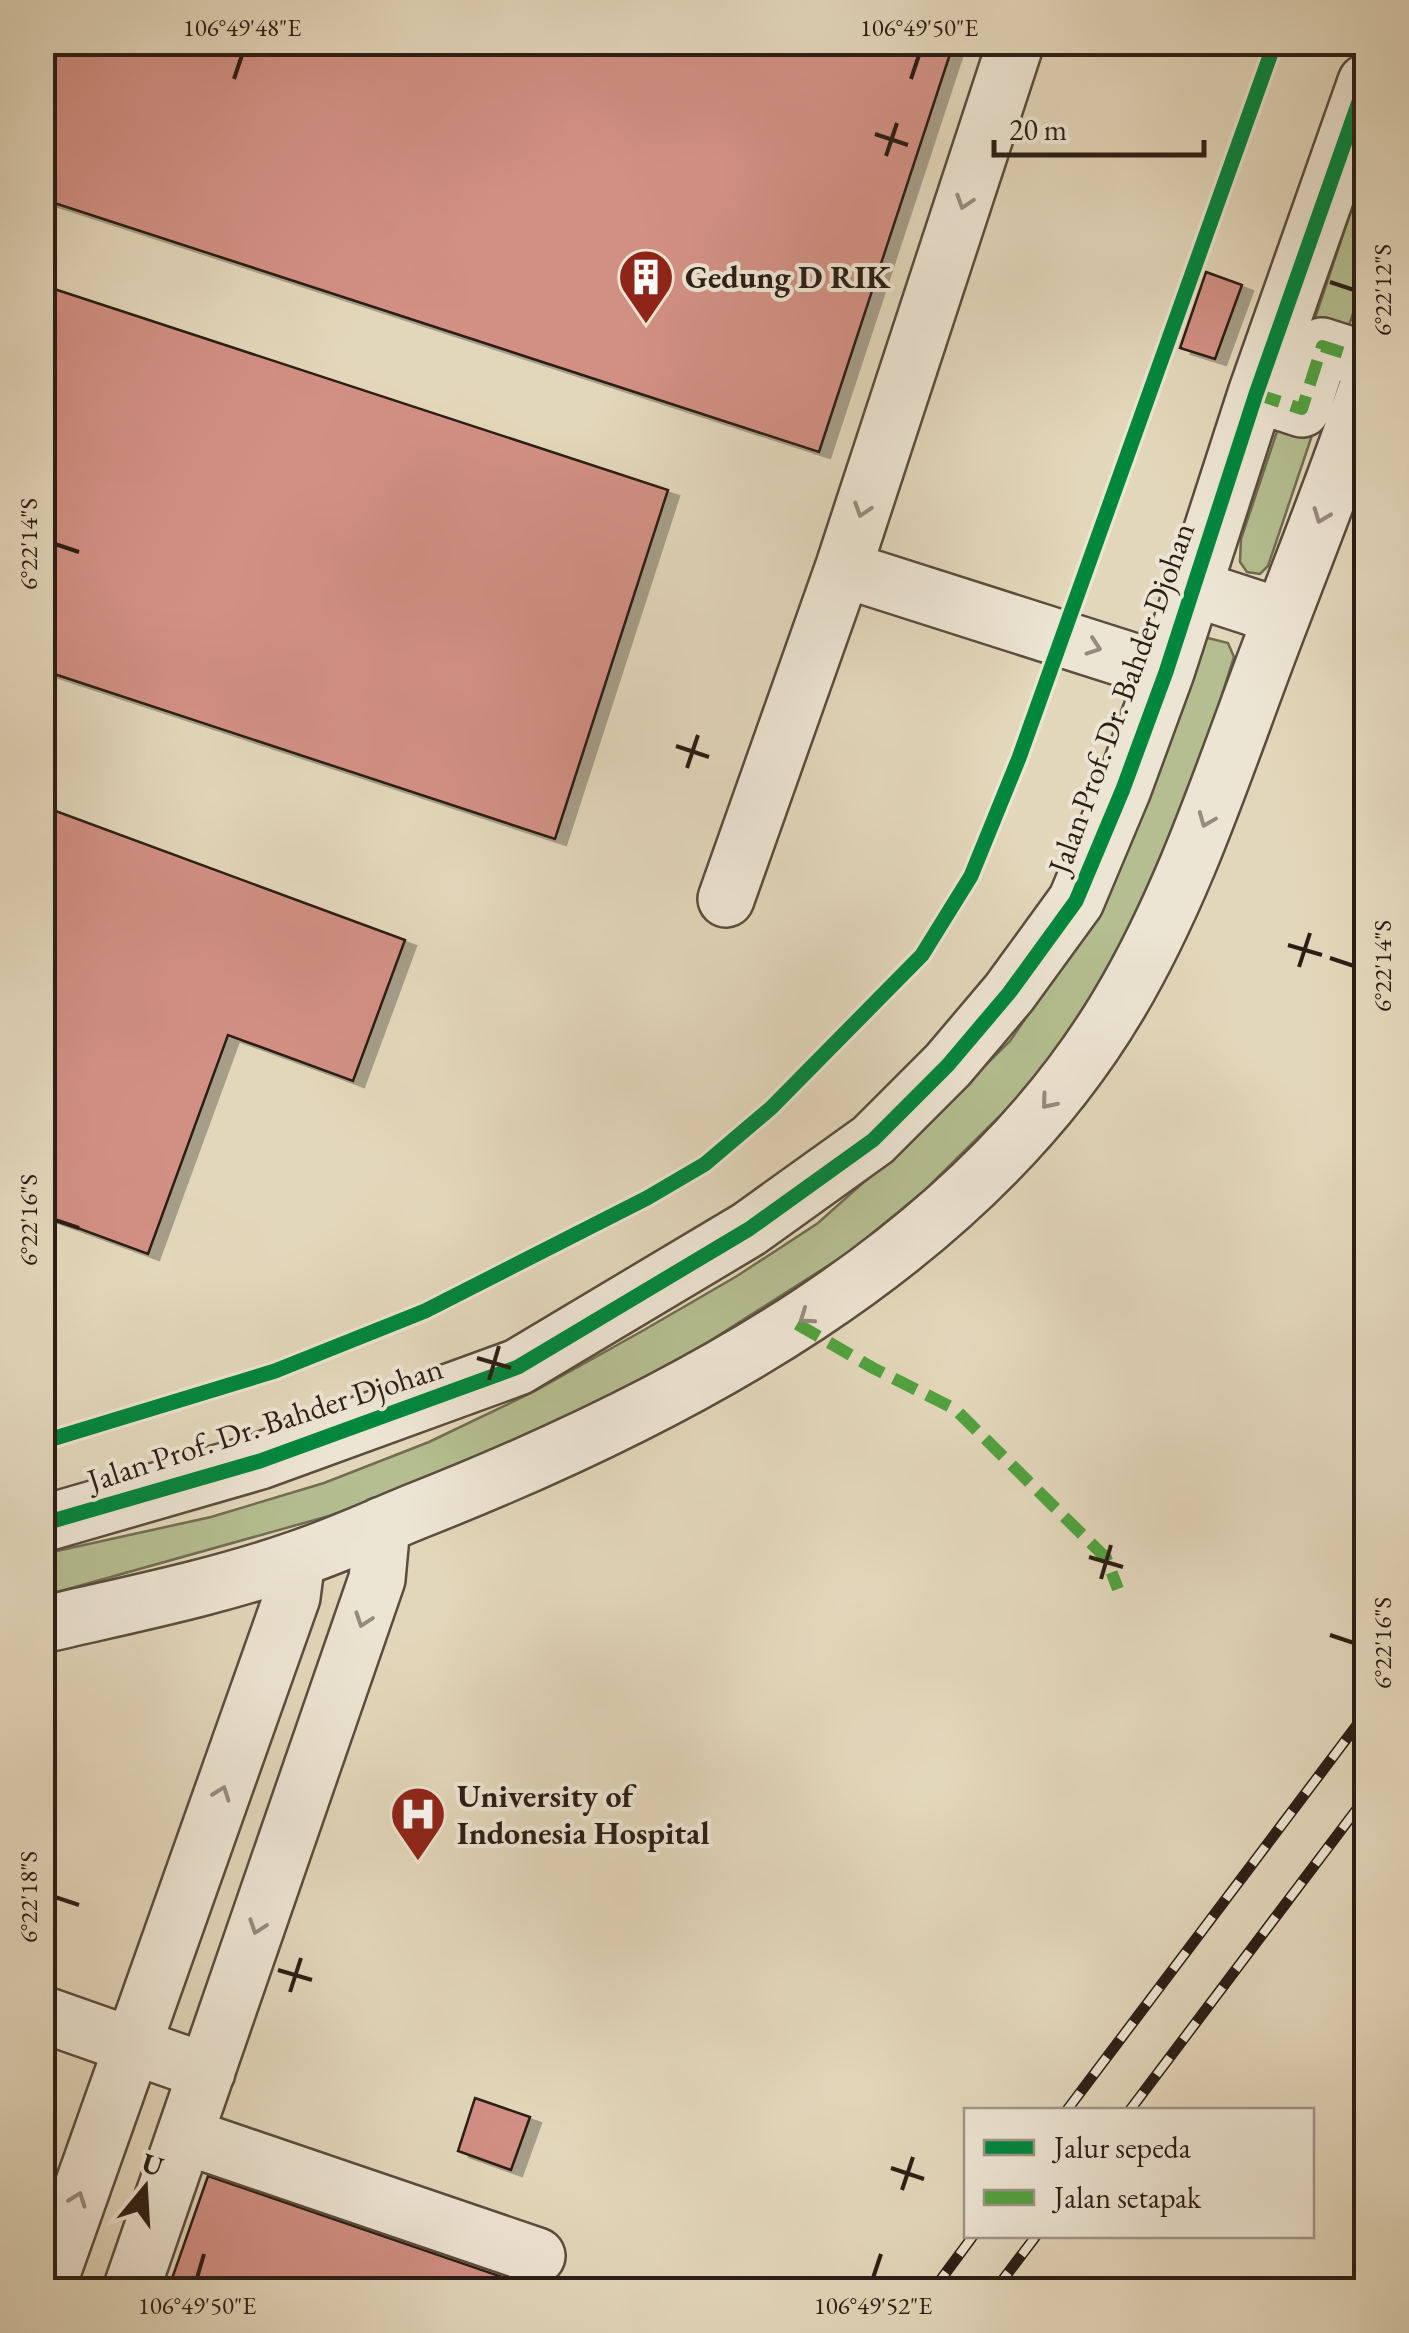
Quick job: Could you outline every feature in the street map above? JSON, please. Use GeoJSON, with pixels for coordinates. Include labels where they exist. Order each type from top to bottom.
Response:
{"type":"FeatureCollection","features":[{"type":"Feature","properties":{"kind":"street"},"geometry":{"type":"LineString","coordinates":[[726,899],[842,569],[1016,42]]}},
{"type":"Feature","properties":{"kind":"street","name":"Jalan Prof. Dr. Bahder Djohan"},"geometry":{"type":"LineString","coordinates":[[48,1512],[260,1461],[518,1367],[749,1229],[873,1140],[948,1065],[1076,900],[1166,672],[1256,394],[1366,82]]}},
{"type":"Feature","properties":{"kind":"street"},"geometry":{"type":"LineString","coordinates":[[1256,394],[1302,409],[1322,346],[1366,360]]}},
{"type":"Feature","properties":{"kind":"street"},"geometry":{"type":"LineString","coordinates":[[42,1625],[182,1593],[297,1560],[495,1480],[633,1418],[797,1324],[950,1204],[1020,1136],[1076,1069],[1119,1005],[1163,922],[1211,808],[1366,391]]}},
{"type":"Feature","properties":{"kind":"street"},"geometry":{"type":"LineString","coordinates":[[842,569],[1166,672]]}},
{"type":"Feature","properties":{"kind":"street"},"geometry":{"type":"LineString","coordinates":[[1193,588],[1282,617]]}},
{"type":"Feature","properties":{"kind":"street"},"geometry":{"type":"LineString","coordinates":[[132,2290],[377,1579],[382,1525]]}},
{"type":"Feature","properties":{"kind":"street"},"geometry":{"type":"LineString","coordinates":[[46,2290],[292,1597],[297,1560]]}},
{"type":"Feature","properties":{"kind":"street"},"geometry":{"type":"LineString","coordinates":[[42,2014],[207,2072]]}},
{"type":"Feature","properties":{"kind":"street"},"geometry":{"type":"LineString","coordinates":[[185,2136],[537,2256]]}},
{"type":"Feature","properties":{"kind":"green space"},"geometry":{"type":"Polygon","coordinates":[[[1366,166],[1366,275],[1268,566],[1260,574],[1247,572],[1240,562],[1241,539],[1366,166]]]}},
{"type":"Feature","properties":{"kind":"green space"},"geometry":{"type":"Polygon","coordinates":[[[1208,638],[1228,643],[1234,657],[1174,845],[1070,1039],[1009,1107],[924,1191],[848,1253],[705,1344],[544,1433],[329,1516],[43,1596],[43,1554],[211,1517],[324,1483],[429,1442],[535,1391],[644,1330],[818,1223],[902,1148],[1010,1041],[1076,945],[1192,651],[1208,638]]]}},
{"type":"Feature","properties":{"kind":"building","name":"Gedung D RIK"},"geometry":{"type":"Polygon","coordinates":[[[42,42],[954,42],[819,452],[42,199],[42,42]]]}},
{"type":"Feature","properties":{"kind":"building"},"geometry":{"type":"Polygon","coordinates":[[[1206,272],[1242,285],[1215,359],[1180,348],[1206,272]]]}},
{"type":"Feature","properties":{"kind":"building"},"geometry":{"type":"Polygon","coordinates":[[[42,285],[668,490],[555,839],[42,670],[42,285]]]}},
{"type":"Feature","properties":{"kind":"building"},"geometry":{"type":"Polygon","coordinates":[[[42,806],[405,940],[353,1081],[228,1035],[148,1254],[42,1215],[42,806]]]}},
{"type":"Feature","properties":{"kind":"building"},"geometry":{"type":"Polygon","coordinates":[[[475,2098],[530,2117],[511,2170],[458,2151],[475,2098]]]}},
{"type":"Feature","properties":{"kind":"building"},"geometry":{"type":"Polygon","coordinates":[[[208,2176],[540,2290],[168,2290],[208,2176]]]}},
{"type":"Feature","properties":{"kind":"railway"},"geometry":{"type":"LineString","coordinates":[[1069,2108],[1366,1713]]}},
{"type":"Feature","properties":{"kind":"railway"},"geometry":{"type":"LineString","coordinates":[[1132,2108],[1366,1797]]}},
{"type":"Feature","properties":{"kind":"railway"},"geometry":{"type":"LineString","coordinates":[[933,2290],[972,2238]]}},
{"type":"Feature","properties":{"kind":"railway"},"geometry":{"type":"LineString","coordinates":[[995,2290],[1034,2238]]}},
{"type":"Feature","properties":{"kind":"marked path"},"geometry":{"type":"LineString","coordinates":[[1256,394],[1302,409],[1322,346],[1366,360]]}},
{"type":"Feature","properties":{"kind":"marked path"},"geometry":{"type":"LineString","coordinates":[[797,1324],[955,1409],[1106,1558],[1118,1589]]}},
{"type":"Feature","properties":{"kind":"cycle path"},"geometry":{"type":"LineString","coordinates":[[42,1442],[275,1371],[425,1311],[647,1198],[705,1164],[771,1108],[922,955],[971,876],[1019,758],[1275,42]]}},
{"type":"Feature","properties":{"kind":"cycle path"},"geometry":{"type":"LineString","coordinates":[[42,1524],[260,1461],[518,1367],[749,1229],[873,1140],[948,1065],[1009,993],[1076,901],[1166,672],[1256,394],[1366,82]]}},
{"type":"Feature","properties":{"kind":"place","name":"Gedung D RIK"},"geometry":{"type":"Point","coordinates":[646,326]}},
{"type":"Feature","properties":{"kind":"place","name":"University of Indonesia Hospital"},"geometry":{"type":"Point","coordinates":[418,1863]}}]}
